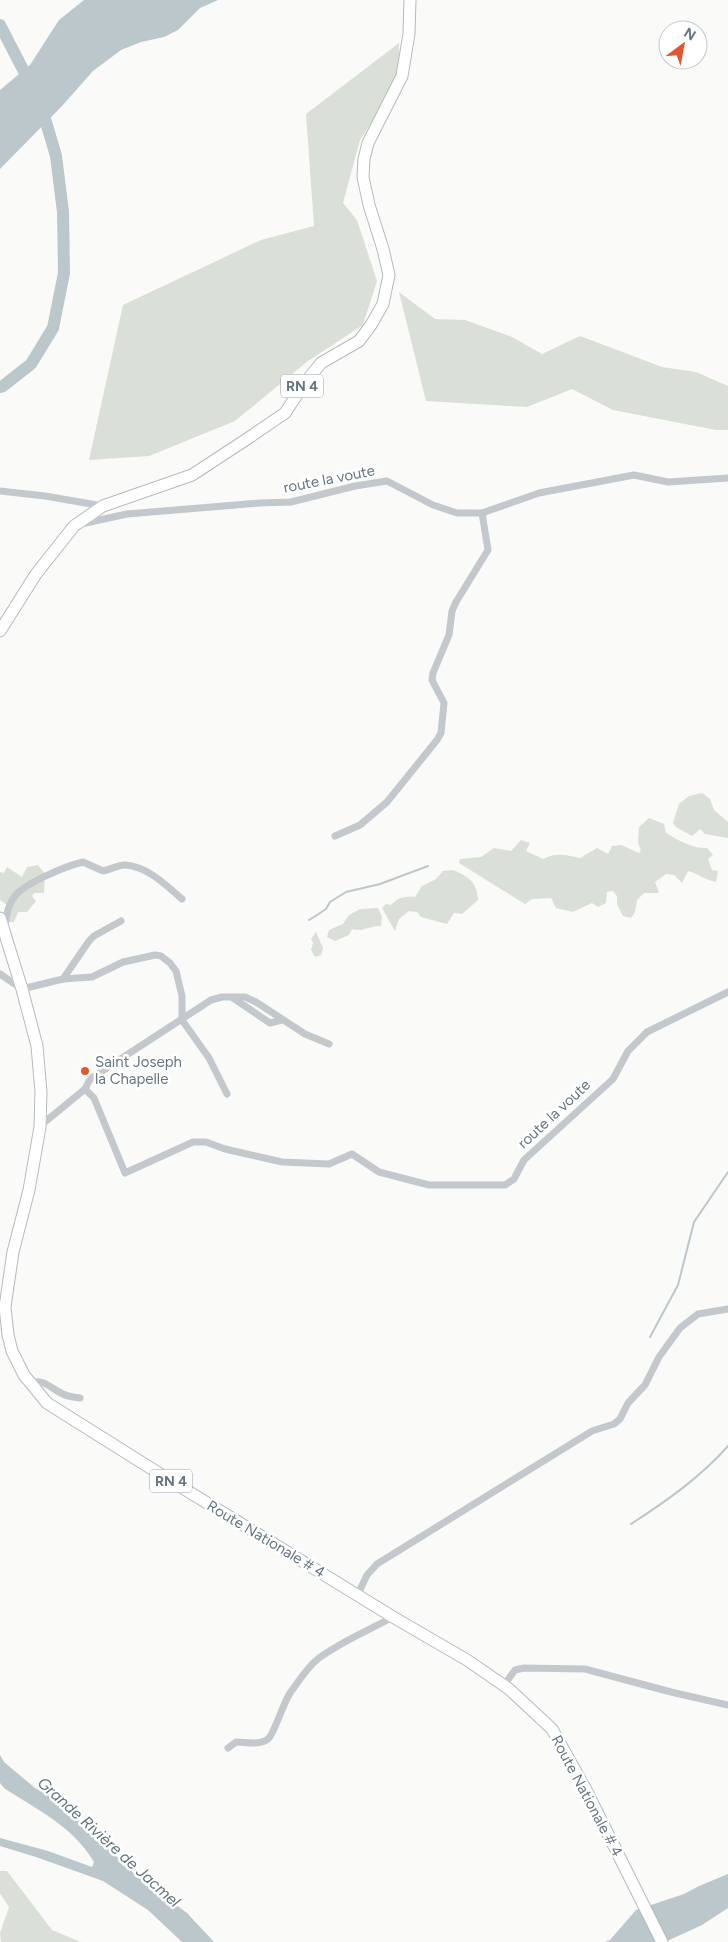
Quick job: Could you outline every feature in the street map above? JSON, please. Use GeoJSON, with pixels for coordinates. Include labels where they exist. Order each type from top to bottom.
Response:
{"type":"FeatureCollection","features":[{"type":"Feature","properties":{"kind":"main road","name":"RN 4"},"geometry":{"type":"LineString","coordinates":[[0,631],[36,574],[74,526],[103,506],[192,475],[247,439],[285,412],[321,363],[359,341],[371,325],[383,304],[388,275],[383,249],[362,177],[364,160],[368,143],[402,76],[409,34],[410,0]]}},
{"type":"Feature","properties":{"kind":"main road","name":"Route Nationale # 4"},"geometry":{"type":"LineString","coordinates":[[0,918],[22,988],[37,1046],[40,1092],[40,1126],[29,1190],[13,1252],[5,1307],[12,1351],[30,1383],[47,1403],[393,1617],[467,1660],[504,1685],[552,1729],[585,1788],[662,1942]]}},
{"type":"Feature","properties":{"kind":"street","name":"route la voute"},"geometry":{"type":"LineString","coordinates":[[74,526],[127,514],[291,502],[355,486],[387,482],[433,505],[457,513],[482,513],[539,493],[634,475],[668,482],[728,478]]}},
{"type":"Feature","properties":{"kind":"street"},"geometry":{"type":"LineString","coordinates":[[0,491],[103,506]]}},
{"type":"Feature","properties":{"kind":"street"},"geometry":{"type":"LineString","coordinates":[[335,836],[360,826],[387,802],[433,747],[441,733],[444,703],[432,680],[432,673],[449,635],[452,611],[456,602],[488,550],[482,513]]}},
{"type":"Feature","properties":{"kind":"street"},"geometry":{"type":"LineString","coordinates":[[4,931],[7,913],[14,896],[25,887],[57,871],[83,862],[103,871],[124,864],[141,868],[182,898]]}},
{"type":"Feature","properties":{"kind":"street"},"geometry":{"type":"LineString","coordinates":[[63,979],[89,941],[121,921]]}},
{"type":"Feature","properties":{"kind":"street"},"geometry":{"type":"LineString","coordinates":[[0,974],[22,988],[63,979],[92,977],[123,962],[155,955],[160,956],[170,963],[176,971],[182,996],[182,1020],[209,1058],[227,1094]]}},
{"type":"Feature","properties":{"kind":"street","name":"route la voute"},"geometry":{"type":"LineString","coordinates":[[85,1089],[94,1098],[125,1173],[193,1142],[200,1141],[225,1149],[282,1162],[329,1164],[352,1154],[379,1172],[429,1185],[505,1185],[514,1179],[524,1160],[613,1079],[628,1052],[647,1032],[728,992]]}},
{"type":"Feature","properties":{"kind":"street"},"geometry":{"type":"LineString","coordinates":[[40,1126],[85,1089],[93,1076],[211,1000],[233,997],[245,998],[256,1002],[305,1034],[329,1044]]}},
{"type":"Feature","properties":{"kind":"street"},"geometry":{"type":"LineString","coordinates":[[358,1594],[367,1575],[377,1564],[592,1431],[617,1423],[631,1400],[645,1385],[659,1357],[680,1328],[698,1314],[728,1309]]}},
{"type":"Feature","properties":{"kind":"street"},"geometry":{"type":"LineString","coordinates":[[30,1383],[43,1382],[62,1394],[80,1398]]}},
{"type":"Feature","properties":{"kind":"street"},"geometry":{"type":"LineString","coordinates":[[228,1748],[236,1742],[262,1743],[270,1737],[286,1699],[304,1674],[318,1659],[340,1644],[393,1617]]}},
{"type":"Feature","properties":{"kind":"street"},"geometry":{"type":"LineString","coordinates":[[504,1685],[514,1670],[524,1668],[585,1669],[728,1705]]}},
{"type":"Feature","properties":{"kind":"shaded area"},"geometry":{"type":"Polygon","coordinates":[[[84,0],[218,0],[200,8],[178,30],[164,37],[141,42],[121,50],[93,71],[62,106],[0,169],[0,90],[30,65],[59,20],[84,0]]]}},
{"type":"Feature","properties":{"kind":"shaded area"},"geometry":{"type":"Polygon","coordinates":[[[399,43],[400,79],[360,140],[343,203],[357,220],[377,281],[363,325],[308,361],[235,421],[149,456],[89,460],[123,305],[261,240],[314,226],[306,114],[399,43]]]}},
{"type":"Feature","properties":{"kind":"shaded area"},"geometry":{"type":"Polygon","coordinates":[[[399,292],[435,319],[465,320],[512,337],[542,354],[580,336],[662,367],[696,372],[728,386],[728,430],[716,430],[613,410],[572,389],[527,407],[426,401],[399,292]]]}},
{"type":"Feature","properties":{"kind":"shaded area"},"geometry":{"type":"Polygon","coordinates":[[[702,793],[710,799],[714,810],[728,822],[728,838],[705,834],[700,829],[692,836],[676,827],[673,823],[679,804],[689,796],[702,793]]]}},
{"type":"Feature","properties":{"kind":"shaded area"},"geometry":{"type":"Polygon","coordinates":[[[649,818],[664,824],[666,833],[681,841],[691,846],[707,848],[713,855],[708,859],[712,870],[718,871],[716,882],[688,871],[682,883],[674,875],[666,874],[655,882],[659,893],[644,893],[637,900],[635,912],[631,918],[623,916],[617,904],[617,896],[613,891],[607,892],[606,903],[598,907],[592,903],[573,912],[556,908],[551,898],[532,899],[525,904],[459,863],[460,859],[481,857],[494,848],[511,851],[521,840],[530,843],[526,851],[543,859],[557,855],[580,858],[597,848],[608,854],[612,846],[621,845],[639,853],[641,850],[638,843],[639,827],[649,818]]]}},
{"type":"Feature","properties":{"kind":"shaded area"},"geometry":{"type":"Polygon","coordinates":[[[38,865],[45,874],[44,893],[34,893],[32,896],[36,901],[27,912],[18,912],[14,922],[7,922],[7,905],[0,900],[0,872],[4,873],[7,867],[22,877],[27,867],[38,865]]]}},
{"type":"Feature","properties":{"kind":"shaded area"},"geometry":{"type":"Polygon","coordinates":[[[453,870],[464,875],[474,884],[478,900],[462,914],[454,913],[447,924],[421,917],[417,912],[409,911],[399,919],[395,931],[382,908],[386,904],[391,905],[402,898],[415,897],[422,886],[436,879],[443,871],[453,870]]]}},
{"type":"Feature","properties":{"kind":"shaded area"},"geometry":{"type":"Polygon","coordinates":[[[378,908],[382,917],[381,926],[360,930],[352,929],[349,935],[335,941],[327,937],[329,930],[343,924],[349,915],[360,909],[378,908]]]}},
{"type":"Feature","properties":{"kind":"shaded area"},"geometry":{"type":"Polygon","coordinates":[[[316,932],[323,948],[321,955],[315,957],[311,950],[313,943],[311,939],[316,932]]]}},
{"type":"Feature","properties":{"kind":"shaded area"},"geometry":{"type":"Polygon","coordinates":[[[0,1755],[4,1762],[35,1788],[60,1802],[139,1878],[187,1913],[214,1942],[182,1942],[148,1910],[103,1881],[0,1846],[0,1838],[48,1851],[92,1867],[94,1862],[86,1850],[65,1829],[41,1811],[4,1788],[0,1783],[0,1755]]]}},
{"type":"Feature","properties":{"kind":"shaded area"},"geometry":{"type":"Polygon","coordinates":[[[0,1871],[7,1871],[52,1930],[81,1942],[1,1942],[0,1933],[9,1907],[0,1893],[0,1871]]]}},
{"type":"Feature","properties":{"kind":"shaded area"},"geometry":{"type":"Polygon","coordinates":[[[728,1874],[728,1908],[702,1925],[665,1942],[605,1942],[610,1940],[636,1910],[684,1894],[728,1874]]]}},
{"type":"Feature","properties":{"kind":"waterway"},"geometry":{"type":"LineString","coordinates":[[0,25],[31,85]]}},
{"type":"Feature","properties":{"kind":"waterway","name":"Grande Rivière de Jacmel"},"geometry":{"type":"LineString","coordinates":[[0,387],[31,364],[53,328],[64,273],[63,212],[56,156],[41,105]]}},
{"type":"Feature","properties":{"kind":"waterway"},"geometry":{"type":"LineString","coordinates":[[309,920],[326,909],[330,902],[346,892],[380,884],[428,866]]}},
{"type":"Feature","properties":{"kind":"waterway"},"geometry":{"type":"LineString","coordinates":[[650,1337],[678,1285],[694,1222],[728,1172]]}},
{"type":"Feature","properties":{"kind":"waterway"},"geometry":{"type":"LineString","coordinates":[[631,1524],[670,1498],[694,1479],[728,1446]]}},
{"type":"Feature","properties":{"kind":"place","name":"Saint Joseph la Chapelle"},"geometry":{"type":"Point","coordinates":[85,1071]}}]}
